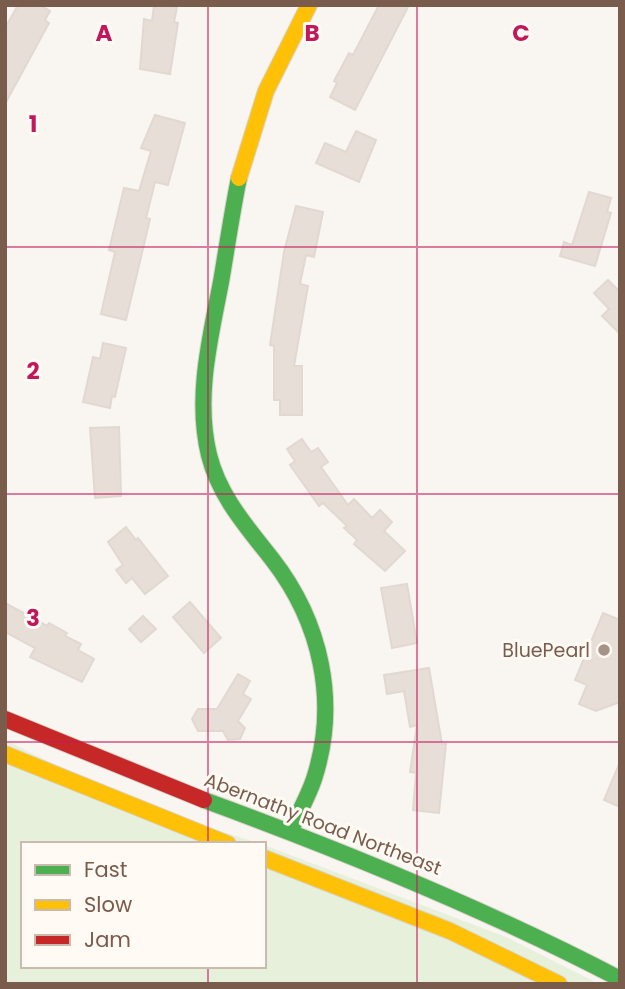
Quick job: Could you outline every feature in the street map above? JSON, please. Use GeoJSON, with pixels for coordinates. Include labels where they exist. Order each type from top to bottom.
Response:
{"type":"FeatureCollection","features":[{"type":"Feature","properties":{"kind":"main road"},"geometry":{"type":"LineString","coordinates":[[290,832],[313,779],[323,742],[326,700],[322,659],[311,622],[295,587],[239,518],[220,485],[206,443],[203,398],[208,351],[247,146],[267,89],[309,5]]}},
{"type":"Feature","properties":{"kind":"main road","name":"Abernathy Road Northeast"},"geometry":{"type":"LineString","coordinates":[[5,719],[130,772],[290,832],[521,927],[620,979]]}},
{"type":"Feature","properties":{"kind":"main road"},"geometry":{"type":"LineString","coordinates":[[5,754],[223,842]]}},
{"type":"Feature","properties":{"kind":"main road"},"geometry":{"type":"LineString","coordinates":[[266,859],[409,911],[507,956],[559,984]]}},
{"type":"Feature","properties":{"kind":"green space"},"geometry":{"type":"Polygon","coordinates":[[[5,740],[133,803],[255,842],[21,842],[21,968],[266,968],[266,846],[506,937],[599,984],[5,984],[5,740]]]}},
{"type":"Feature","properties":{"kind":"building"},"geometry":{"type":"Polygon","coordinates":[[[18,5],[40,5],[50,11],[45,20],[49,23],[5,104],[5,28],[18,5]]]}},
{"type":"Feature","properties":{"kind":"building"},"geometry":{"type":"Polygon","coordinates":[[[154,5],[177,7],[174,22],[178,23],[170,74],[140,69],[144,19],[152,21],[154,5]]]}},
{"type":"Feature","properties":{"kind":"building"},"geometry":{"type":"Polygon","coordinates":[[[379,5],[409,5],[355,110],[330,97],[337,83],[334,81],[349,53],[353,55],[379,5]]]}},
{"type":"Feature","properties":{"kind":"building"},"geometry":{"type":"Polygon","coordinates":[[[155,115],[185,123],[168,185],[155,182],[146,218],[150,219],[126,320],[101,314],[115,252],[109,250],[124,188],[139,191],[151,151],[141,148],[155,115]]]}},
{"type":"Feature","properties":{"kind":"building"},"geometry":{"type":"Polygon","coordinates":[[[356,131],[376,140],[359,182],[316,163],[325,143],[346,152],[356,131]]]}},
{"type":"Feature","properties":{"kind":"building"},"geometry":{"type":"Polygon","coordinates":[[[589,192],[611,198],[607,212],[611,213],[595,266],[560,256],[564,242],[572,245],[589,192]]]}},
{"type":"Feature","properties":{"kind":"building"},"geometry":{"type":"Polygon","coordinates":[[[296,206],[323,212],[314,257],[306,255],[300,284],[308,286],[294,366],[302,366],[302,415],[280,415],[280,400],[274,400],[274,346],[270,345],[284,252],[296,206]]]}},
{"type":"Feature","properties":{"kind":"building"},"geometry":{"type":"Polygon","coordinates":[[[608,280],[620,292],[620,334],[602,316],[609,309],[594,293],[608,280]]]}},
{"type":"Feature","properties":{"kind":"building"},"geometry":{"type":"Polygon","coordinates":[[[103,343],[126,348],[110,408],[83,402],[93,357],[100,359],[103,343]]]}},
{"type":"Feature","properties":{"kind":"building"},"geometry":{"type":"Polygon","coordinates":[[[119,427],[121,496],[95,498],[90,428],[119,427]]]}},
{"type":"Feature","properties":{"kind":"building"},"geometry":{"type":"Polygon","coordinates":[[[302,439],[311,452],[318,448],[328,462],[321,467],[348,505],[354,499],[372,518],[380,510],[392,522],[384,531],[405,551],[385,571],[354,544],[357,540],[344,528],[347,526],[323,503],[319,506],[290,465],[295,461],[287,449],[302,439]]]}},
{"type":"Feature","properties":{"kind":"building"},"geometry":{"type":"Polygon","coordinates":[[[126,527],[168,576],[145,594],[132,578],[126,583],[116,570],[123,565],[108,542],[126,527]]]}},
{"type":"Feature","properties":{"kind":"building"},"geometry":{"type":"Polygon","coordinates":[[[407,584],[417,643],[392,648],[381,588],[407,584]]]}},
{"type":"Feature","properties":{"kind":"building"},"geometry":{"type":"Polygon","coordinates":[[[190,602],[221,638],[204,653],[173,617],[190,602]]]}},
{"type":"Feature","properties":{"kind":"building"},"geometry":{"type":"Polygon","coordinates":[[[5,603],[47,626],[49,623],[81,644],[78,650],[94,659],[82,682],[30,657],[35,648],[5,632],[5,603]]]}},
{"type":"Feature","properties":{"kind":"building","name":"BluePearl"},"geometry":{"type":"Polygon","coordinates":[[[603,613],[620,620],[620,702],[596,711],[579,704],[587,685],[575,680],[603,613]]]}},
{"type":"Feature","properties":{"kind":"building"},"geometry":{"type":"Polygon","coordinates":[[[143,616],[156,629],[141,642],[129,629],[143,616]]]}},
{"type":"Feature","properties":{"kind":"building"},"geometry":{"type":"Polygon","coordinates":[[[429,668],[442,744],[446,744],[439,813],[413,810],[416,773],[410,772],[417,725],[410,727],[404,691],[387,694],[384,675],[429,668]]]}},
{"type":"Feature","properties":{"kind":"building"},"geometry":{"type":"Polygon","coordinates":[[[238,674],[250,681],[243,694],[251,699],[238,721],[245,728],[240,739],[228,740],[223,731],[198,731],[192,719],[198,709],[217,709],[238,674]]]}},
{"type":"Feature","properties":{"kind":"building"},"geometry":{"type":"Polygon","coordinates":[[[620,762],[620,807],[604,800],[620,762]]]}},
{"type":"Feature","properties":{"kind":"traffic: fast"},"geometry":{"type":"LineString","coordinates":[[239,178],[209,347],[203,412],[209,455],[220,484],[244,523],[289,583],[303,609],[321,664],[325,692],[321,750],[312,786],[290,832]]}},
{"type":"Feature","properties":{"kind":"traffic: fast"},"geometry":{"type":"LineString","coordinates":[[204,800],[415,883],[620,979]]}},
{"type":"Feature","properties":{"kind":"traffic: slow"},"geometry":{"type":"LineString","coordinates":[[239,178],[266,91],[309,5]]}},
{"type":"Feature","properties":{"kind":"traffic: slow"},"geometry":{"type":"LineString","coordinates":[[5,754],[223,842]]}},
{"type":"Feature","properties":{"kind":"traffic: slow"},"geometry":{"type":"LineString","coordinates":[[266,859],[450,931],[559,984]]}},
{"type":"Feature","properties":{"kind":"traffic: jam"},"geometry":{"type":"LineString","coordinates":[[5,719],[204,800]]}},
{"type":"Feature","properties":{"kind":"place","name":"BluePearl"},"geometry":{"type":"Point","coordinates":[604,650]}}]}
